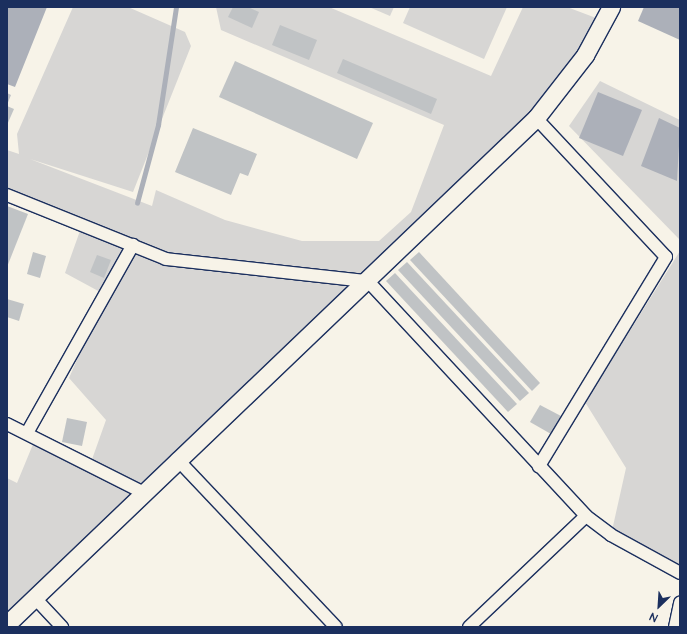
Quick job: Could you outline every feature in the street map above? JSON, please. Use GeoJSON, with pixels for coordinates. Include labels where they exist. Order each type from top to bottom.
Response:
{"type":"FeatureCollection","features":[{"type":"Feature","properties":{"kind":"street"},"geometry":{"type":"LineString","coordinates":[[7,624],[142,492],[536,118],[585,55],[611,7]]}},
{"type":"Feature","properties":{"kind":"street"},"geometry":{"type":"LineString","coordinates":[[536,118],[666,257],[539,466]]}},
{"type":"Feature","properties":{"kind":"street"},"geometry":{"type":"LineString","coordinates":[[7,195],[166,259],[365,280],[586,516],[611,535],[680,573]]}},
{"type":"Feature","properties":{"kind":"street"},"geometry":{"type":"LineString","coordinates":[[27,433],[132,245]]}},
{"type":"Feature","properties":{"kind":"street"},"geometry":{"type":"LineString","coordinates":[[7,424],[142,492]]}},
{"type":"Feature","properties":{"kind":"street"},"geometry":{"type":"LineString","coordinates":[[177,459],[336,627]]}},
{"type":"Feature","properties":{"kind":"street"},"geometry":{"type":"LineString","coordinates":[[469,627],[586,516]]}},
{"type":"Feature","properties":{"kind":"street"},"geometry":{"type":"LineString","coordinates":[[34,598],[62,627]]}},
{"type":"Feature","properties":{"kind":"street"},"geometry":{"type":"LineString","coordinates":[[675,627],[680,603]]}},
{"type":"Feature","properties":{"kind":"shaded area"},"geometry":{"type":"Polygon","coordinates":[[[7,7],[47,7],[15,87],[7,84],[7,7]]]}},
{"type":"Feature","properties":{"kind":"shaded area"},"geometry":{"type":"Polygon","coordinates":[[[73,7],[128,7],[185,32],[191,46],[133,192],[30,159],[152,206],[156,190],[225,220],[302,241],[379,241],[411,212],[444,125],[221,30],[216,7],[329,7],[491,76],[523,7],[567,7],[604,21],[554,97],[7,623],[7,478],[17,483],[36,437],[90,465],[106,420],[69,378],[107,291],[102,293],[65,273],[81,228],[135,247],[7,195],[7,150],[19,154],[17,134],[73,7]]]}},
{"type":"Feature","properties":{"kind":"shaded area"},"geometry":{"type":"Polygon","coordinates":[[[369,7],[394,7],[390,16],[369,7]]]}},
{"type":"Feature","properties":{"kind":"shaded area"},"geometry":{"type":"Polygon","coordinates":[[[410,7],[507,7],[484,59],[403,23],[410,7]]]}},
{"type":"Feature","properties":{"kind":"shaded area"},"geometry":{"type":"Polygon","coordinates":[[[644,7],[680,7],[680,40],[638,21],[644,7]]]}},
{"type":"Feature","properties":{"kind":"shaded area"},"geometry":{"type":"Polygon","coordinates":[[[600,81],[680,120],[679,239],[569,126],[600,81]]]}},
{"type":"Feature","properties":{"kind":"shaded area"},"geometry":{"type":"Polygon","coordinates":[[[598,92],[642,110],[623,156],[579,138],[598,92]]]}},
{"type":"Feature","properties":{"kind":"shaded area"},"geometry":{"type":"Polygon","coordinates":[[[659,118],[680,128],[677,181],[641,166],[659,118]]]}},
{"type":"Feature","properties":{"kind":"shaded area"},"geometry":{"type":"Polygon","coordinates":[[[680,251],[680,580],[611,535],[626,468],[585,402],[680,251]]]}},
{"type":"Feature","properties":{"kind":"building"},"geometry":{"type":"Polygon","coordinates":[[[233,7],[248,7],[259,12],[252,28],[228,17],[233,7]]]}},
{"type":"Feature","properties":{"kind":"building"},"geometry":{"type":"Polygon","coordinates":[[[280,25],[317,40],[309,60],[272,45],[280,25]]]}},
{"type":"Feature","properties":{"kind":"building"},"geometry":{"type":"Polygon","coordinates":[[[343,59],[437,99],[431,114],[337,73],[343,59]]]}},
{"type":"Feature","properties":{"kind":"building"},"geometry":{"type":"Polygon","coordinates":[[[235,61],[373,123],[357,159],[219,97],[235,61]]]}},
{"type":"Feature","properties":{"kind":"building"},"geometry":{"type":"Polygon","coordinates":[[[7,93],[11,95],[7,105],[7,93]]]}},
{"type":"Feature","properties":{"kind":"building"},"geometry":{"type":"Polygon","coordinates":[[[7,106],[14,109],[7,125],[7,106]]]}},
{"type":"Feature","properties":{"kind":"building"},"geometry":{"type":"Polygon","coordinates":[[[193,128],[257,154],[248,176],[240,173],[231,195],[175,172],[193,128]]]}},
{"type":"Feature","properties":{"kind":"building"},"geometry":{"type":"Polygon","coordinates":[[[7,206],[28,214],[7,267],[7,206]]]}},
{"type":"Feature","properties":{"kind":"building"},"geometry":{"type":"Polygon","coordinates":[[[33,252],[46,256],[40,278],[27,274],[33,252]]]}},
{"type":"Feature","properties":{"kind":"building"},"geometry":{"type":"Polygon","coordinates":[[[419,252],[540,383],[532,391],[410,260],[419,252]]]}},
{"type":"Feature","properties":{"kind":"building"},"geometry":{"type":"Polygon","coordinates":[[[97,255],[111,260],[104,278],[90,272],[97,255]]]}},
{"type":"Feature","properties":{"kind":"building"},"geometry":{"type":"Polygon","coordinates":[[[407,262],[529,393],[520,401],[398,270],[407,262]]]}},
{"type":"Feature","properties":{"kind":"building"},"geometry":{"type":"Polygon","coordinates":[[[395,273],[517,404],[508,412],[386,281],[395,273]]]}},
{"type":"Feature","properties":{"kind":"building"},"geometry":{"type":"Polygon","coordinates":[[[7,299],[24,304],[19,321],[7,317],[7,299]]]}},
{"type":"Feature","properties":{"kind":"building"},"geometry":{"type":"Polygon","coordinates":[[[540,405],[561,416],[551,434],[530,422],[540,405]]]}},
{"type":"Feature","properties":{"kind":"building"},"geometry":{"type":"Polygon","coordinates":[[[67,418],[87,422],[82,446],[62,442],[67,418]]]}},
{"type":"Feature","properties":{"kind":"waterway"},"geometry":{"type":"LineString","coordinates":[[137,203],[158,125],[176,7]]}}]}
